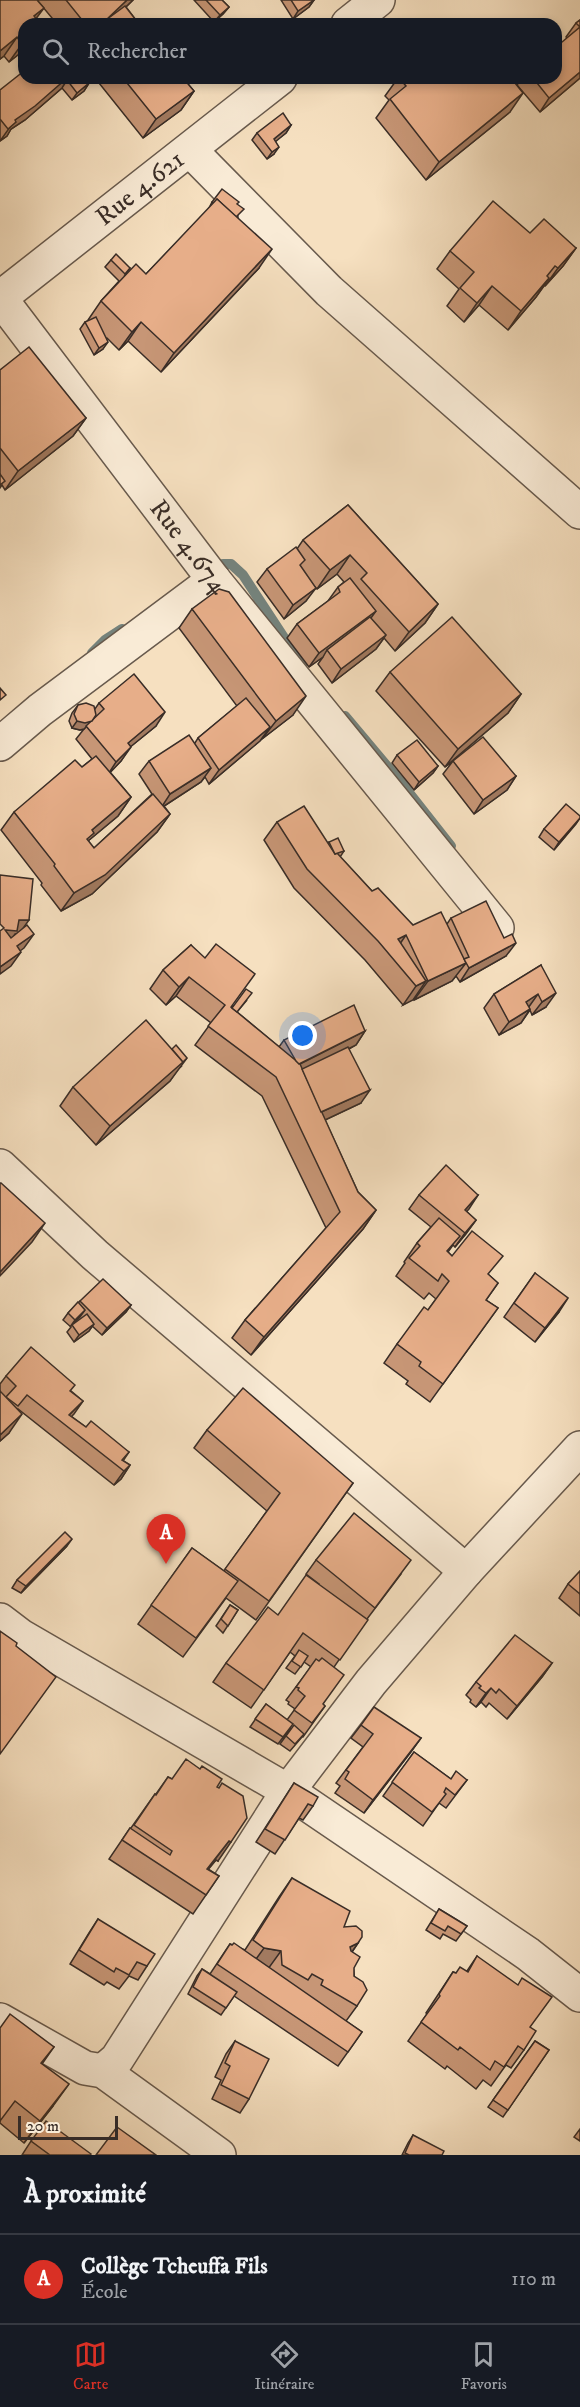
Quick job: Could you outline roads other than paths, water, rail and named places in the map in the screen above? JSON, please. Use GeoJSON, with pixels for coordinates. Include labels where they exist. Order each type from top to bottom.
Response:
{"type":"FeatureCollection","features":[{"type":"Feature","properties":{"kind":"street"},"geometry":{"type":"LineString","coordinates":[[356,18],[378,0]]}},
{"type":"Feature","properties":{"kind":"street","name":"Rue 4.621"},"geometry":{"type":"LineString","coordinates":[[0,298],[272,84]]}},
{"type":"Feature","properties":{"kind":"street"},"geometry":{"type":"LineString","coordinates":[[190,150],[329,291],[580,512]]}},
{"type":"Feature","properties":{"kind":"street","name":"Rue 4.674"},"geometry":{"type":"LineString","coordinates":[[0,298],[214,580],[497,928]]}},
{"type":"Feature","properties":{"kind":"street"},"geometry":{"type":"LineString","coordinates":[[0,744],[40,711],[214,580]]}},
{"type":"Feature","properties":{"kind":"street"},"geometry":{"type":"LineString","coordinates":[[0,1166],[95,1255],[466,1571]]}},
{"type":"Feature","properties":{"kind":"street"},"geometry":{"type":"LineString","coordinates":[[103,2071],[117,2059],[288,1791],[371,1682],[466,1571],[580,1448]]}},
{"type":"Feature","properties":{"kind":"street"},"geometry":{"type":"LineString","coordinates":[[0,1620],[21,1636],[288,1791],[528,1954],[580,1995]]}},
{"type":"Feature","properties":{"kind":"street"},"geometry":{"type":"LineString","coordinates":[[0,2020],[85,2068],[103,2071],[219,2155]]}},
{"type":"Feature","properties":{"kind":"waterway"},"geometry":{"type":"LineString","coordinates":[[223,564],[231,564],[243,575],[302,665]]}},
{"type":"Feature","properties":{"kind":"waterway"},"geometry":{"type":"LineString","coordinates":[[92,653],[105,640],[122,629]]}},
{"type":"Feature","properties":{"kind":"waterway"},"geometry":{"type":"LineString","coordinates":[[345,716],[451,846]]}},
{"type":"Feature","properties":{"kind":"place","name":"Collège Tcheuffa Fils"},"geometry":{"type":"Point","coordinates":[166,1564]}}]}
